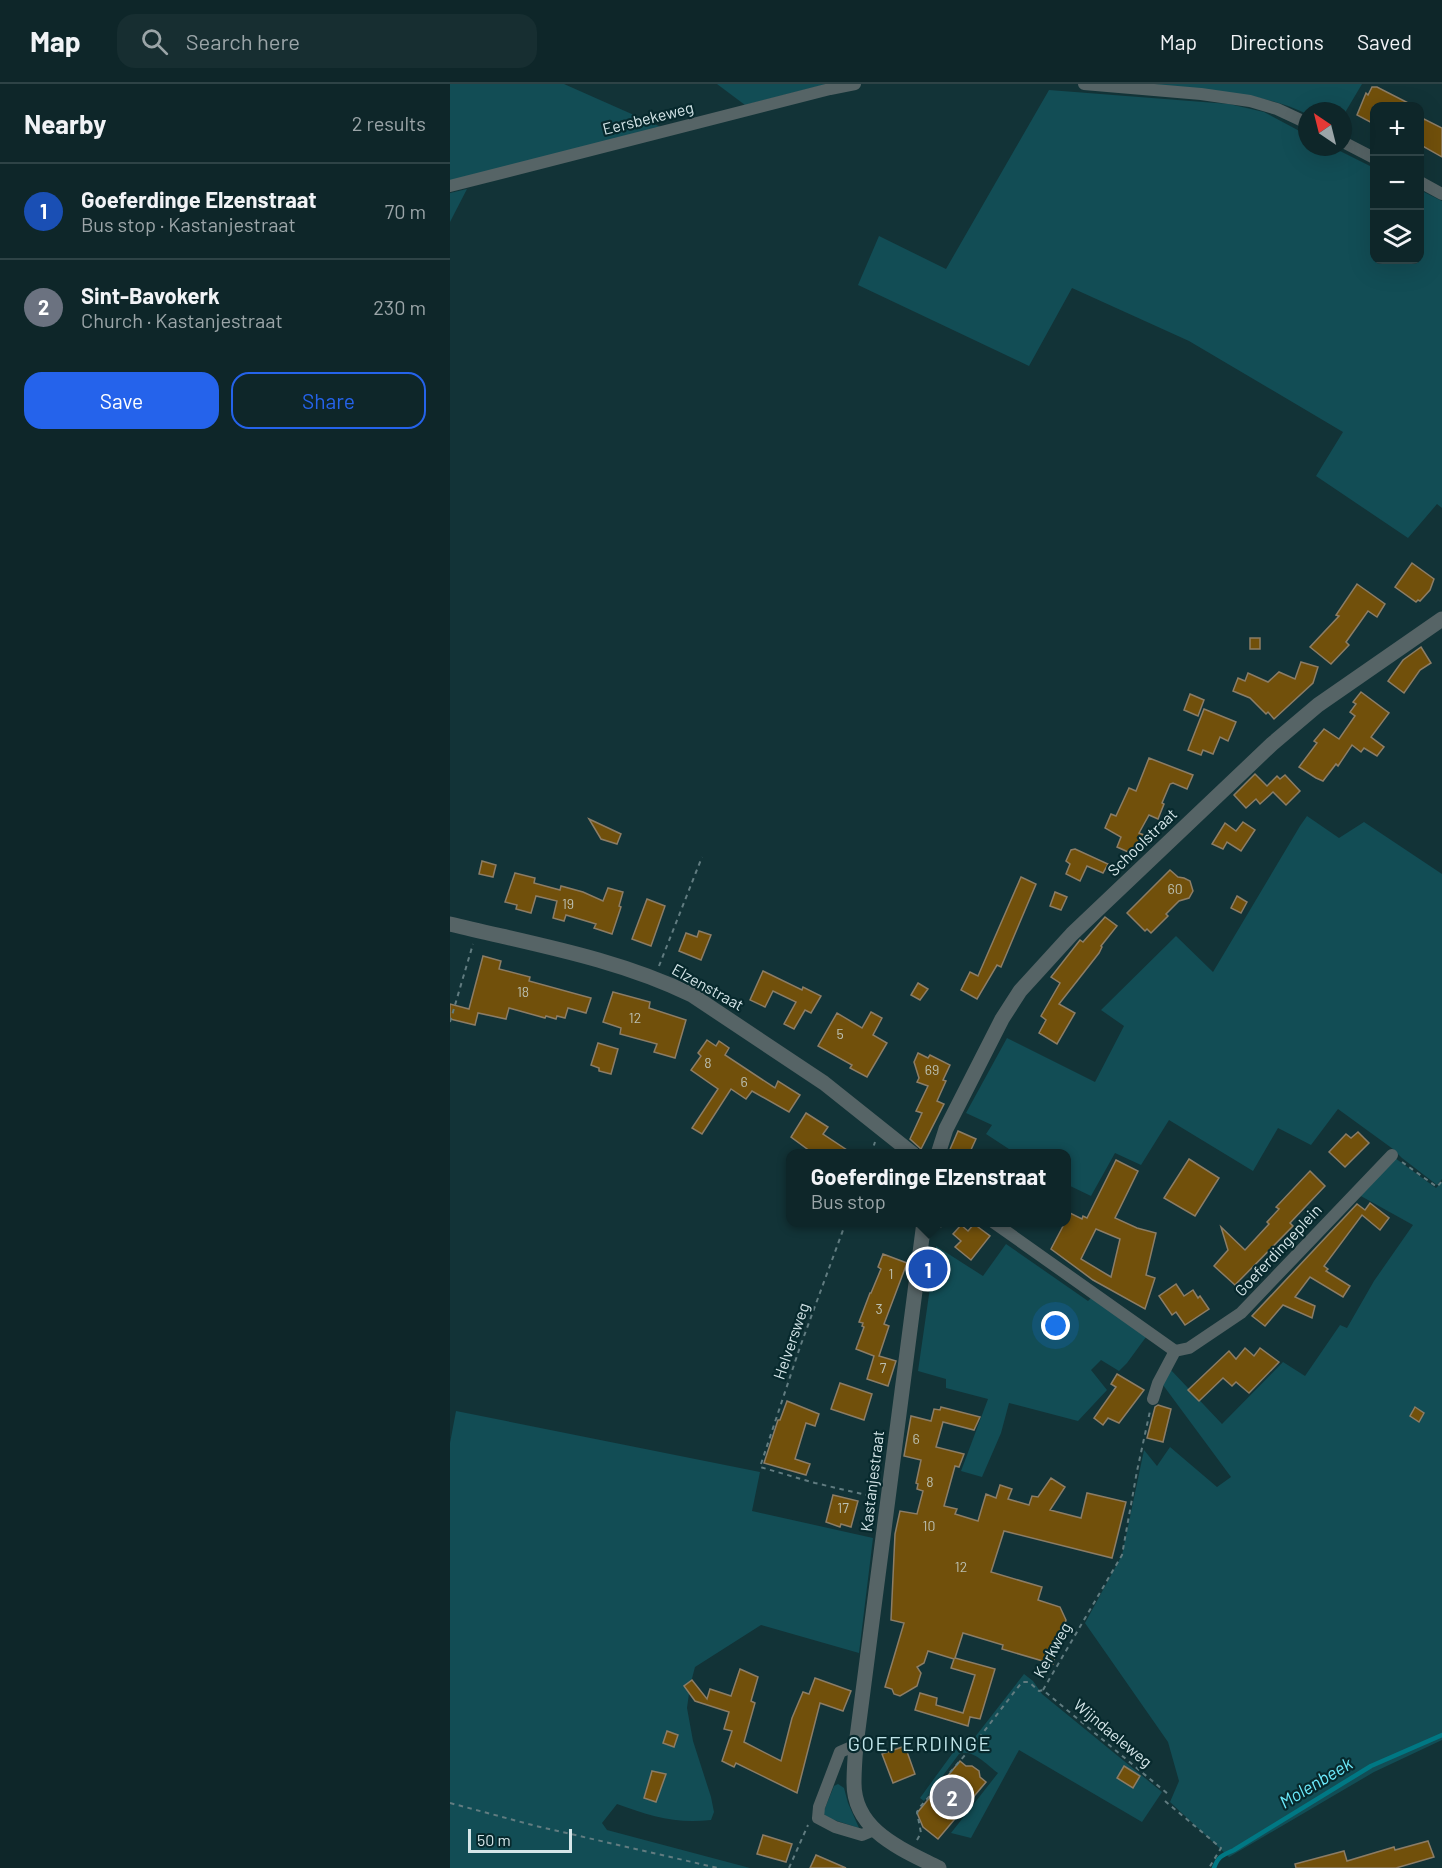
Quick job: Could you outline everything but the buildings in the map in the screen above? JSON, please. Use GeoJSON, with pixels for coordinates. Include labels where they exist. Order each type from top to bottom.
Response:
{"type":"FeatureCollection","features":[{"type":"Feature","properties":{"kind":"street","name":"Eersbekeweg"},"geometry":{"type":"LineString","coordinates":[[450,186],[855,84]]}},
{"type":"Feature","properties":{"kind":"street"},"geometry":{"type":"LineString","coordinates":[[1084,84],[1201,94],[1250,101],[1277,109],[1298,119]]}},
{"type":"Feature","properties":{"kind":"street"},"geometry":{"type":"LineString","coordinates":[[1352,146],[1370,156]]}},
{"type":"Feature","properties":{"kind":"street"},"geometry":{"type":"LineString","coordinates":[[1424,185],[1442,194]]}},
{"type":"Feature","properties":{"kind":"street","name":"Schoolstraat"},"geometry":{"type":"LineString","coordinates":[[940,1149],[946,1129],[1002,1019],[1020,992],[1045,962],[1272,744],[1318,705],[1442,619]]}},
{"type":"Feature","properties":{"kind":"street","name":"Elzenstraat"},"geometry":{"type":"LineString","coordinates":[[450,924],[614,964],[692,995],[772,1047],[848,1101],[907,1149]]}},
{"type":"Feature","properties":{"kind":"street","name":"Goeferdingeplein"},"geometry":{"type":"LineString","coordinates":[[1175,1351],[1189,1348],[1241,1312],[1392,1155]]}},
{"type":"Feature","properties":{"kind":"street","name":"Kastanjestraat"},"geometry":{"type":"LineString","coordinates":[[929,1227],[888,1500],[856,1745],[854,1785],[859,1807],[874,1830],[888,1841],[939,1868]]}},
{"type":"Feature","properties":{"kind":"street"},"geometry":{"type":"LineString","coordinates":[[1000,1227],[1175,1351],[1158,1383],[1153,1399]]}},
{"type":"Feature","properties":{"kind":"street"},"geometry":{"type":"LineString","coordinates":[[856,1745],[840,1752],[819,1807],[818,1818],[835,1827],[862,1835],[874,1830]]}},
{"type":"Feature","properties":{"kind":"path"},"geometry":{"type":"LineString","coordinates":[[654,979],[702,857]]}},
{"type":"Feature","properties":{"kind":"path"},"geometry":{"type":"LineString","coordinates":[[450,1022],[476,931]]}},
{"type":"Feature","properties":{"kind":"path"},"geometry":{"type":"LineString","coordinates":[[1392,1155],[1437,1187],[1442,1181]]}},
{"type":"Feature","properties":{"kind":"path","name":"Helversweg"},"geometry":{"type":"LineString","coordinates":[[844,1227],[800,1347],[760,1467],[888,1500]]}},
{"type":"Feature","properties":{"kind":"path","name":"Kerkweg"},"geometry":{"type":"LineString","coordinates":[[910,1853],[921,1833],[917,1812],[920,1807],[1022,1682],[1029,1682],[1039,1691],[1043,1690],[1122,1555],[1153,1399]]}},
{"type":"Feature","properties":{"kind":"path","name":"Wijndaeleweg"},"geometry":{"type":"LineString","coordinates":[[1043,1690],[1168,1794]]}},
{"type":"Feature","properties":{"kind":"path"},"geometry":{"type":"LineString","coordinates":[[1165,1801],[1221,1848],[1209,1868]]}},
{"type":"Feature","properties":{"kind":"path"},"geometry":{"type":"LineString","coordinates":[[450,1803],[536,1826],[718,1868]]}},
{"type":"Feature","properties":{"kind":"path"},"geometry":{"type":"LineString","coordinates":[[789,1868],[807,1826],[818,1818]]}},
{"type":"Feature","properties":{"kind":"shaded area"},"geometry":{"type":"Polygon","coordinates":[[[450,84],[564,84],[661,127],[450,181],[450,84]]]}},
{"type":"Feature","properties":{"kind":"shaded area"},"geometry":{"type":"Polygon","coordinates":[[[717,84],[827,84],[745,105],[717,84]]]}},
{"type":"Feature","properties":{"kind":"shaded area"},"geometry":{"type":"Polygon","coordinates":[[[1150,84],[1362,84],[1351,102],[1298,102],[1298,110],[1270,100],[1210,90],[1150,84]]]}},
{"type":"Feature","properties":{"kind":"shaded area"},"geometry":{"type":"Polygon","coordinates":[[[1049,90],[1229,104],[1264,112],[1298,130],[1298,156],[1350,156],[1370,166],[1370,264],[1424,264],[1424,192],[1442,201],[1442,508],[1437,504],[1408,538],[1316,476],[1343,432],[1189,341],[1072,288],[1029,366],[858,285],[879,236],[946,269],[1049,90]]]}},
{"type":"Feature","properties":{"kind":"shaded area"},"geometry":{"type":"Polygon","coordinates":[[[467,189],[450,222],[450,193],[467,189]]]}},
{"type":"Feature","properties":{"kind":"shaded area"},"geometry":{"type":"Polygon","coordinates":[[[1307,816],[1339,838],[1364,822],[1442,874],[1442,1179],[1437,1185],[1338,1109],[1311,1145],[1278,1128],[1253,1171],[1169,1120],[1141,1165],[1115,1153],[1091,1196],[1071,1186],[1071,1149],[1009,1149],[986,1134],[992,1125],[966,1113],[1007,1038],[1095,1082],[1124,1026],[1101,1010],[1176,936],[1213,972],[1307,816]]]}},
{"type":"Feature","properties":{"kind":"shaded area"},"geometry":{"type":"Polygon","coordinates":[[[1395,1158],[1436,1188],[1442,1182],[1442,1740],[1374,1772],[1229,1857],[1170,1802],[1179,1781],[1168,1742],[1085,1623],[1122,1555],[1144,1450],[1157,1466],[1170,1447],[1217,1487],[1231,1477],[1163,1385],[1170,1369],[1222,1424],[1283,1362],[1305,1376],[1340,1325],[1347,1328],[1374,1281],[1413,1225],[1359,1195],[1395,1158]]]}},
{"type":"Feature","properties":{"kind":"shaded area"},"geometry":{"type":"Polygon","coordinates":[[[1006,1244],[1088,1301],[1091,1298],[1146,1337],[1119,1371],[1101,1360],[1091,1370],[1107,1390],[1078,1421],[1009,1403],[1001,1433],[982,1477],[961,1471],[988,1399],[946,1388],[946,1379],[918,1371],[936,1246],[983,1276],[1006,1244]]]}},
{"type":"Feature","properties":{"kind":"shaded area"},"geometry":{"type":"Polygon","coordinates":[[[456,1411],[760,1472],[752,1511],[873,1538],[859,1653],[761,1625],[695,1667],[687,1708],[693,1741],[711,1797],[714,1812],[711,1820],[686,1821],[663,1818],[617,1804],[602,1823],[607,1830],[750,1868],[450,1868],[450,1443],[456,1411]]]}},
{"type":"Feature","properties":{"kind":"shaded area"},"geometry":{"type":"Polygon","coordinates":[[[1024,1674],[1033,1681],[1042,1694],[1162,1792],[1142,1822],[1019,1750],[971,1838],[951,1833],[998,1773],[984,1762],[969,1753],[959,1754],[924,1801],[920,1798],[960,1743],[968,1746],[1024,1674]]]}},
{"type":"Feature","properties":{"kind":"shaded area"},"geometry":{"type":"Polygon","coordinates":[[[838,1784],[844,1788],[859,1828],[828,1818],[823,1813],[834,1786],[838,1784]]]}},
{"type":"Feature","properties":{"kind":"waterway","name":"Molenbeek"},"geometry":{"type":"LineString","coordinates":[[1214,1868],[1219,1858],[1371,1766],[1442,1735]]}},
{"type":"Feature","properties":{"kind":"place","name":"Goeferdinge Elzenstraat"},"geometry":{"type":"Point","coordinates":[928,1269]}},
{"type":"Feature","properties":{"kind":"place","name":"Sint-Bavokerk"},"geometry":{"type":"Point","coordinates":[952,1797]}},
{"type":"Feature","properties":{"kind":"district","name":"GOEFERDINGE"},"geometry":{"type":"Point","coordinates":[920,1744]}}]}
